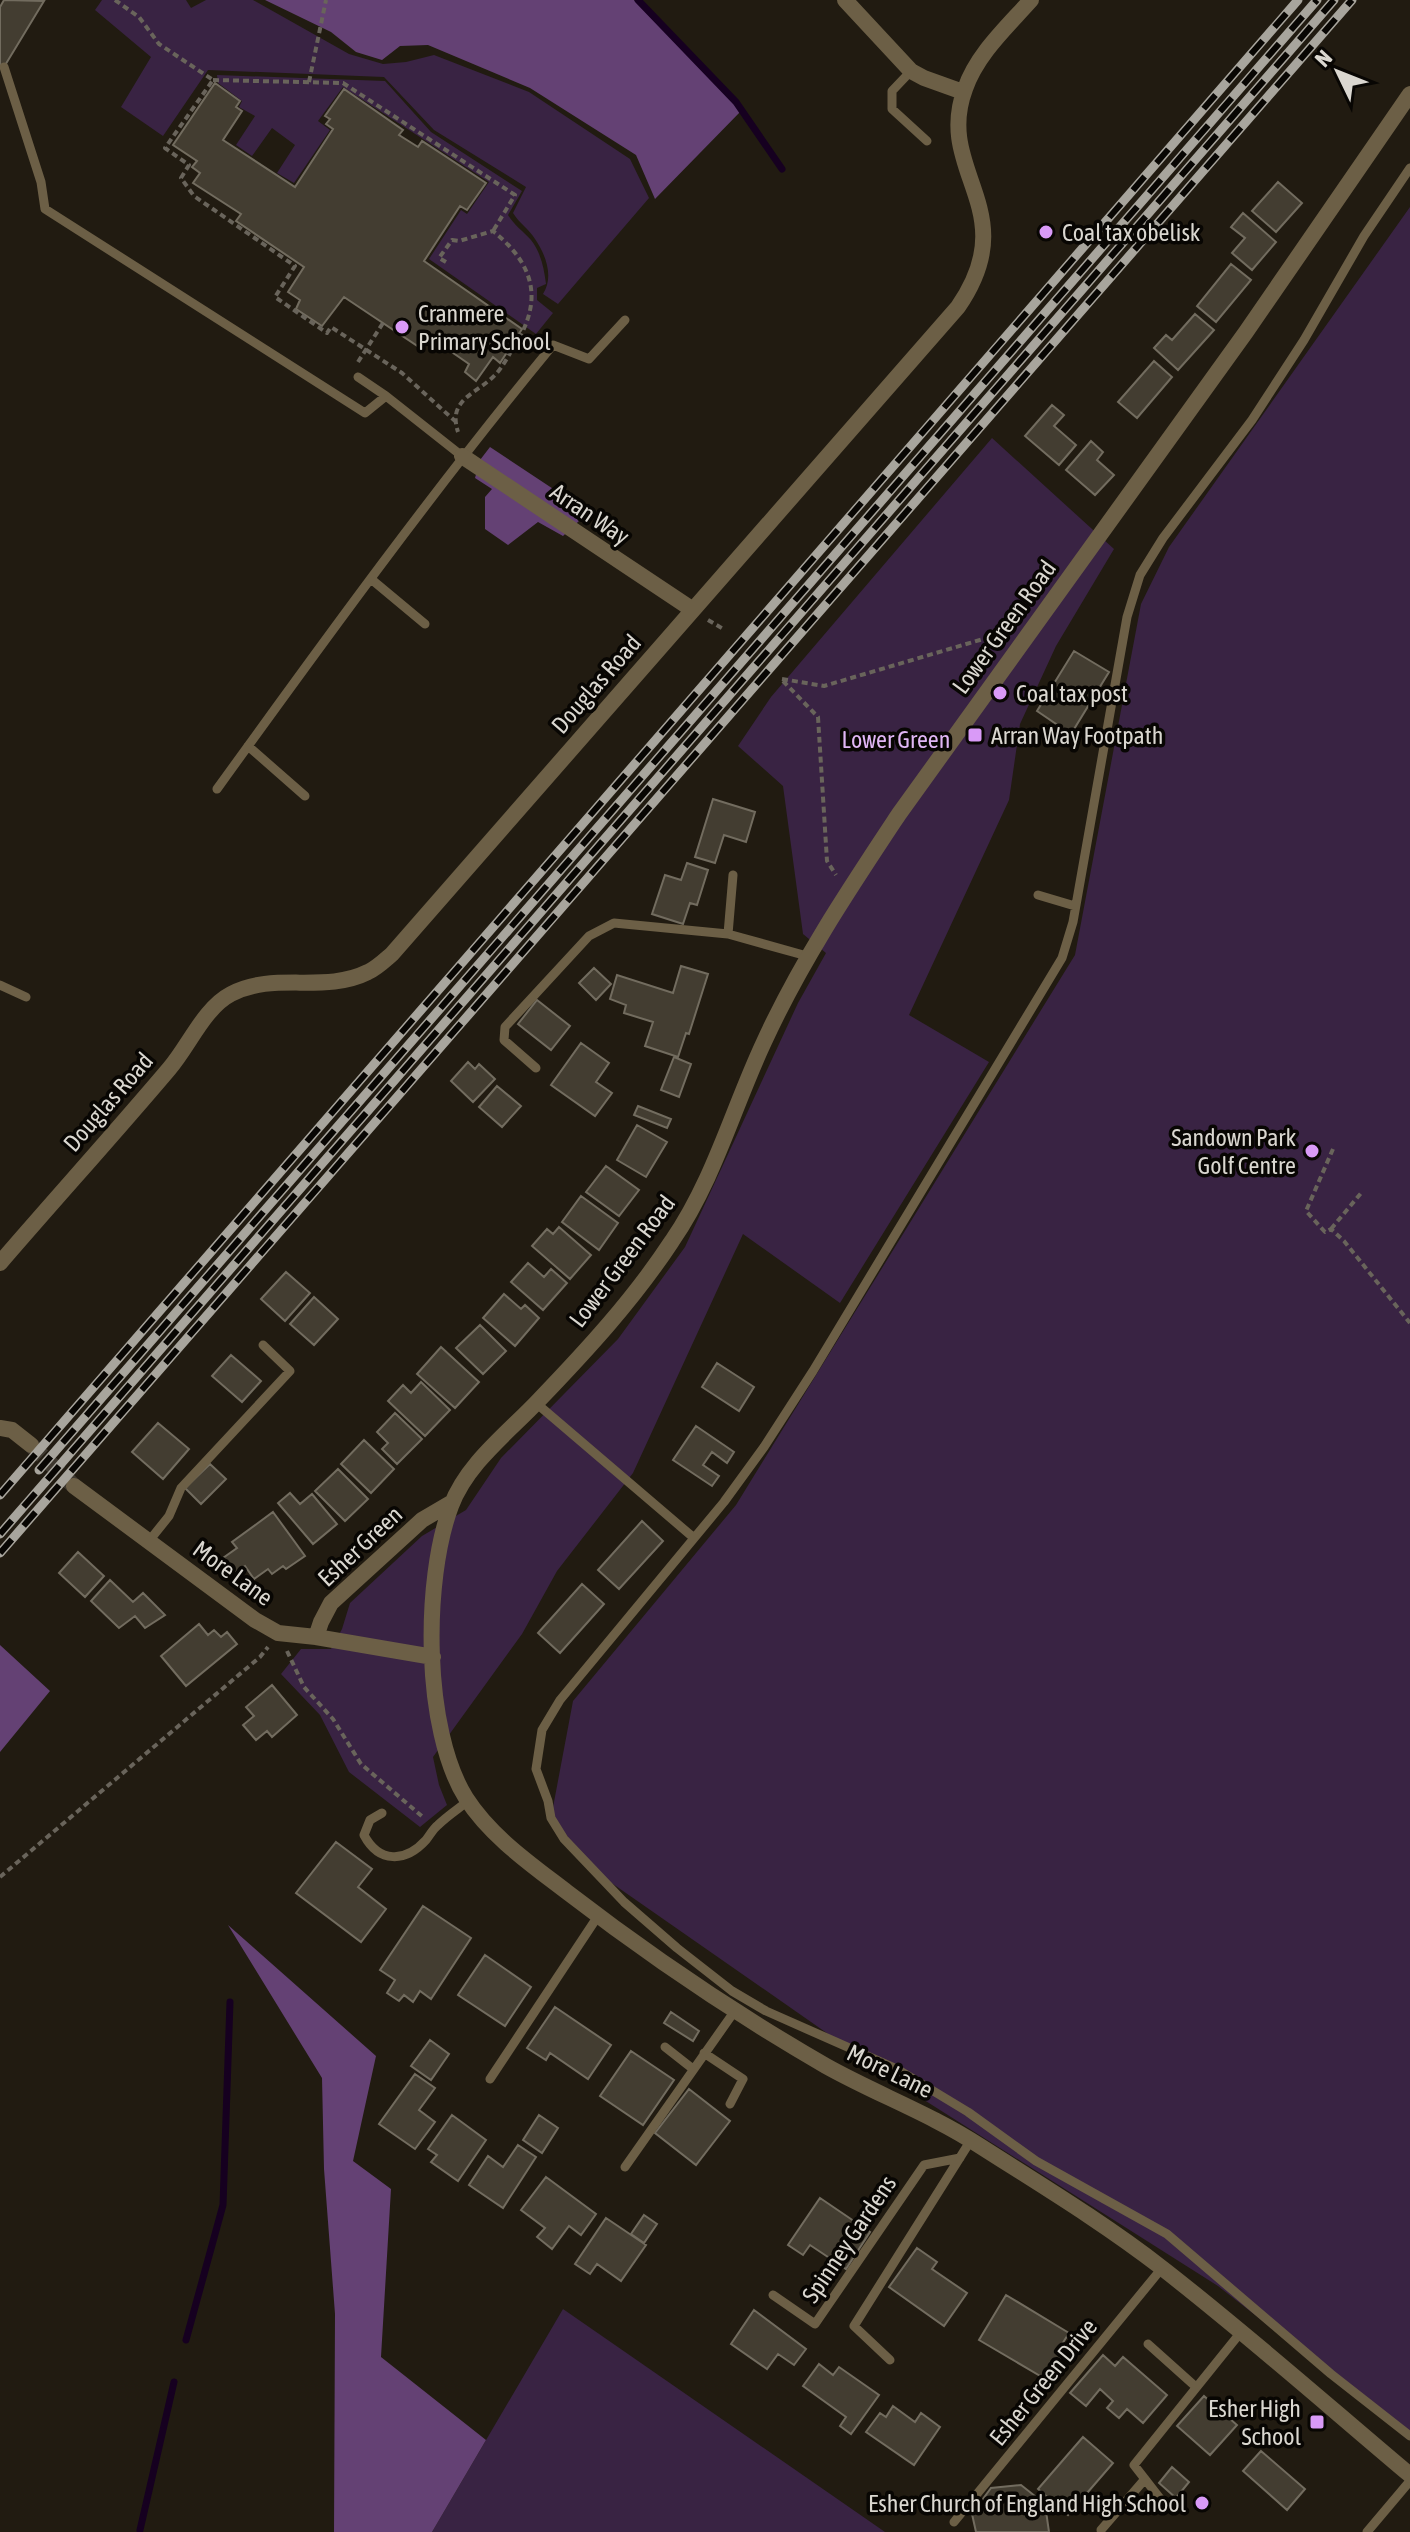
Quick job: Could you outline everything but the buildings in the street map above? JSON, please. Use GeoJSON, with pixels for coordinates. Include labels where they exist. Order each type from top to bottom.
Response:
{"type":"FeatureCollection","features":[{"type":"Feature","properties":{"kind":"street"},"geometry":{"type":"LineString","coordinates":[[845,0],[911,71],[963,92]]}},
{"type":"Feature","properties":{"kind":"street","name":"Douglas Road"},"geometry":{"type":"LineString","coordinates":[[0,1263],[171,1066],[208,1014],[227,995],[249,985],[269,982],[324,984],[349,980],[371,971],[392,954],[958,307],[973,286],[981,263],[985,236],[982,210],[958,137],[958,114],[963,92],[973,68],[1031,0]]}},
{"type":"Feature","properties":{"kind":"street","name":"Lower Green Road"},"geometry":{"type":"LineString","coordinates":[[536,1403],[608,1326],[673,1240],[710,1174],[760,1049],[807,956],[899,814],[1246,332],[1410,94]]}},
{"type":"Feature","properties":{"kind":"street","name":"Arran Way"},"geometry":{"type":"LineString","coordinates":[[466,451],[693,610]]}},
{"type":"Feature","properties":{"kind":"street","name":"More Lane"},"geometry":{"type":"LineString","coordinates":[[536,1403],[488,1451],[465,1480],[451,1503],[434,1570],[433,1657],[438,1713],[449,1762],[468,1801],[487,1825],[510,1847],[598,1916],[734,2012],[834,2070],[971,2140],[1111,2230],[1241,2332],[1410,2478]]}},
{"type":"Feature","properties":{"kind":"street"},"geometry":{"type":"LineString","coordinates":[[0,1428],[12,1430],[31,1445]]}},
{"type":"Feature","properties":{"kind":"street","name":"More Lane"},"geometry":{"type":"LineString","coordinates":[[74,1486],[255,1620],[278,1633],[433,1657]]}},
{"type":"Feature","properties":{"kind":"street","name":"Esher Green"},"geometry":{"type":"LineString","coordinates":[[316,1637],[331,1603],[422,1520],[451,1503]]}},
{"type":"Feature","properties":{"kind":"lane"},"geometry":{"type":"LineString","coordinates":[[4,67],[41,182],[45,209],[365,413],[386,396]]}},
{"type":"Feature","properties":{"kind":"lane"},"geometry":{"type":"LineString","coordinates":[[911,71],[892,91],[892,109],[927,141]]}},
{"type":"Feature","properties":{"kind":"lane"},"geometry":{"type":"LineString","coordinates":[[1410,168],[1364,236],[1304,340],[1252,420],[1163,538],[1140,575],[1127,617],[1075,906],[1062,958],[764,1447],[694,1538],[560,1700],[542,1730],[536,1769],[551,1818],[564,1839],[624,1902],[732,1991],[766,2011],[897,2069],[968,2112],[1036,2161],[1167,2234],[1331,2374],[1410,2436]]}},
{"type":"Feature","properties":{"kind":"lane"},"geometry":{"type":"LineString","coordinates":[[217,789],[353,599],[466,451],[553,345],[589,359],[625,320]]}},
{"type":"Feature","properties":{"kind":"lane"},"geometry":{"type":"LineString","coordinates":[[355,374],[466,451]]}},
{"type":"Feature","properties":{"kind":"lane"},"geometry":{"type":"LineString","coordinates":[[371,579],[425,624]]}},
{"type":"Feature","properties":{"kind":"lane"},"geometry":{"type":"LineString","coordinates":[[248,746],[305,796]]}},
{"type":"Feature","properties":{"kind":"lane"},"geometry":{"type":"LineString","coordinates":[[728,934],[733,875]]}},
{"type":"Feature","properties":{"kind":"lane"},"geometry":{"type":"LineString","coordinates":[[1038,895],[1075,906]]}},
{"type":"Feature","properties":{"kind":"lane"},"geometry":{"type":"LineString","coordinates":[[536,1068],[504,1040],[505,1027],[589,936],[614,923],[728,934],[807,956]]}},
{"type":"Feature","properties":{"kind":"lane"},"geometry":{"type":"LineString","coordinates":[[0,985],[26,997]]}},
{"type":"Feature","properties":{"kind":"lane"},"geometry":{"type":"LineString","coordinates":[[149,1541],[169,1516],[181,1488],[290,1371],[263,1345]]}},
{"type":"Feature","properties":{"kind":"lane"},"geometry":{"type":"LineString","coordinates":[[536,1403],[694,1538]]}},
{"type":"Feature","properties":{"kind":"lane"},"geometry":{"type":"LineString","coordinates":[[382,1813],[370,1820],[364,1835],[372,1849],[389,1858],[404,1855],[424,1842],[436,1826],[468,1801]]}},
{"type":"Feature","properties":{"kind":"lane"},"geometry":{"type":"LineString","coordinates":[[490,2079],[598,1916]]}},
{"type":"Feature","properties":{"kind":"lane"},"geometry":{"type":"LineString","coordinates":[[625,2167],[734,2012]]}},
{"type":"Feature","properties":{"kind":"lane"},"geometry":{"type":"LineString","coordinates":[[665,2047],[693,2069]]}},
{"type":"Feature","properties":{"kind":"lane"},"geometry":{"type":"LineString","coordinates":[[704,2053],[743,2079],[730,2104]]}},
{"type":"Feature","properties":{"kind":"lane"},"geometry":{"type":"LineString","coordinates":[[890,2360],[854,2326],[971,2140]]}},
{"type":"Feature","properties":{"kind":"lane","name":"Spinney Gardens"},"geometry":{"type":"LineString","coordinates":[[773,2295],[815,2324],[924,2165],[960,2158]]}},
{"type":"Feature","properties":{"kind":"lane","name":"Esher Green Drive"},"geometry":{"type":"LineString","coordinates":[[954,2522],[1162,2268]]}},
{"type":"Feature","properties":{"kind":"lane"},"geometry":{"type":"LineString","coordinates":[[1162,2501],[1134,2465],[1241,2332]]}},
{"type":"Feature","properties":{"kind":"lane"},"geometry":{"type":"LineString","coordinates":[[1148,2344],[1196,2387]]}},
{"type":"Feature","properties":{"kind":"lane"},"geometry":{"type":"LineString","coordinates":[[1367,2532],[1410,2478]]}},
{"type":"Feature","properties":{"kind":"lane"},"geometry":{"type":"LineString","coordinates":[[1101,2530],[1145,2479]]}},
{"type":"Feature","properties":{"kind":"path"},"geometry":{"type":"LineString","coordinates":[[115,0],[139,17],[159,44],[213,80],[343,83],[515,195],[493,231],[459,241],[452,240],[439,258],[446,262]]}},
{"type":"Feature","properties":{"kind":"path"},"geometry":{"type":"LineString","coordinates":[[309,82],[326,0]]}},
{"type":"Feature","properties":{"kind":"path"},"geometry":{"type":"LineString","coordinates":[[213,80],[165,148],[189,165],[181,178],[194,196],[295,266],[275,297],[327,333],[331,327],[402,373],[455,421]]}},
{"type":"Feature","properties":{"kind":"path"},"geometry":{"type":"LineString","coordinates":[[466,451],[455,421],[456,411],[467,395],[496,375],[529,321],[531,283],[524,264],[513,248],[493,231]]}},
{"type":"Feature","properties":{"kind":"path"},"geometry":{"type":"LineString","coordinates":[[355,374],[383,323]]}},
{"type":"Feature","properties":{"kind":"path"},"geometry":{"type":"LineString","coordinates":[[847,892],[827,861],[818,717],[782,679],[824,686],[1000,633],[1034,627]]}},
{"type":"Feature","properties":{"kind":"path"},"geometry":{"type":"LineString","coordinates":[[1333,1149],[1306,1211],[1325,1232],[1362,1192]]}},
{"type":"Feature","properties":{"kind":"path"},"geometry":{"type":"LineString","coordinates":[[1331,1229],[1410,1323]]}},
{"type":"Feature","properties":{"kind":"path"},"geometry":{"type":"LineString","coordinates":[[0,1877],[260,1657],[278,1633],[304,1687],[333,1719],[361,1764],[415,1812],[436,1826]]}},
{"type":"Feature","properties":{"kind":"green space"},"geometry":{"type":"Polygon","coordinates":[[[102,0],[186,0],[191,8],[206,0],[253,0],[349,54],[383,64],[434,55],[529,92],[630,159],[649,198],[558,304],[543,294],[548,273],[542,252],[533,235],[513,213],[526,187],[434,130],[384,77],[208,70],[163,136],[121,107],[151,57],[95,10],[102,0]]]}},
{"type":"Feature","properties":{"kind":"green space"},"geometry":{"type":"Polygon","coordinates":[[[217,75],[385,81],[431,132],[522,191],[508,215],[537,250],[546,284],[537,288],[537,300],[553,313],[536,334],[429,259],[461,210],[467,214],[489,182],[343,87],[318,121],[330,130],[294,183],[277,173],[295,145],[272,128],[252,156],[236,145],[255,116],[239,107],[242,101],[218,83],[217,75]]]}},
{"type":"Feature","properties":{"kind":"green space"},"geometry":{"type":"Polygon","coordinates":[[[1410,207],[1410,2436],[1218,2286],[910,2091],[580,1861],[551,1818],[573,1701],[736,1505],[1075,955],[1141,604],[1169,547],[1410,207]]]}},
{"type":"Feature","properties":{"kind":"green space","name":"Lower Green"},"geometry":{"type":"Polygon","coordinates":[[[992,438],[1114,549],[1056,646],[1020,724],[1009,800],[909,1015],[989,1062],[840,1303],[743,1234],[633,1473],[557,1571],[522,1634],[433,1757],[447,1805],[420,1827],[349,1772],[320,1715],[281,1674],[301,1649],[331,1649],[342,1629],[350,1603],[422,1536],[466,1510],[501,1458],[618,1339],[685,1247],[798,1003],[826,953],[803,934],[783,786],[738,746],[771,697],[992,438]]]}},
{"type":"Feature","properties":{"kind":"green space"},"geometry":{"type":"Polygon","coordinates":[[[563,2309],[885,2532],[432,2532],[563,2309]]]}},
{"type":"Feature","properties":{"kind":"shaded area"},"geometry":{"type":"Polygon","coordinates":[[[265,0],[634,0],[741,111],[655,199],[636,155],[530,88],[428,45],[400,46],[382,60],[356,52],[331,32],[265,0]]]}},
{"type":"Feature","properties":{"kind":"shaded area"},"geometry":{"type":"Polygon","coordinates":[[[490,447],[582,508],[580,520],[563,536],[538,522],[508,545],[485,529],[485,497],[492,489],[475,478],[480,460],[490,447]]]}},
{"type":"Feature","properties":{"kind":"shaded area"},"geometry":{"type":"Polygon","coordinates":[[[0,1645],[50,1691],[0,1752],[0,1645]]]}},
{"type":"Feature","properties":{"kind":"shaded area"},"geometry":{"type":"Polygon","coordinates":[[[228,1925],[376,2056],[353,2161],[391,2189],[381,2357],[486,2440],[432,2532],[334,2532],[335,2314],[324,2169],[322,2078],[228,1925]]]}},
{"type":"Feature","properties":{"kind":"waterway"},"geometry":{"type":"LineString","coordinates":[[638,0],[736,102],[782,169]]}},
{"type":"Feature","properties":{"kind":"waterway"},"geometry":{"type":"LineString","coordinates":[[186,2340],[223,2205],[230,2002]]}},
{"type":"Feature","properties":{"kind":"waterway"},"geometry":{"type":"LineString","coordinates":[[140,2530],[174,2382]]}},
{"type":"Feature","properties":{"kind":"tunnel"},"geometry":{"type":"LineString","coordinates":[[31,1445],[74,1486]]}},
{"type":"Feature","properties":{"kind":"railway"},"geometry":{"type":"LineString","coordinates":[[0,1495],[1298,0]]}},
{"type":"Feature","properties":{"kind":"railway"},"geometry":{"type":"LineString","coordinates":[[39,1470],[1317,0]]}},
{"type":"Feature","properties":{"kind":"railway"},"geometry":{"type":"LineString","coordinates":[[0,1534],[1334,0]]}},
{"type":"Feature","properties":{"kind":"railway"},"geometry":{"type":"LineString","coordinates":[[0,1553],[1352,0]]}},
{"type":"Feature","properties":{"kind":"place","name":"Coal tax obelisk"},"geometry":{"type":"Point","coordinates":[1046,232]}},
{"type":"Feature","properties":{"kind":"place","name":"Cranmere Primary School"},"geometry":{"type":"Point","coordinates":[402,327]}},
{"type":"Feature","properties":{"kind":"place","name":"Coal tax post"},"geometry":{"type":"Point","coordinates":[1000,693]}},
{"type":"Feature","properties":{"kind":"place","name":"Arran Way Footpath"},"geometry":{"type":"Point","coordinates":[975,735]}},
{"type":"Feature","properties":{"kind":"place","name":"Sandown Park Golf Centre"},"geometry":{"type":"Point","coordinates":[1312,1151]}},
{"type":"Feature","properties":{"kind":"place","name":"Esher High School"},"geometry":{"type":"Point","coordinates":[1317,2422]}},
{"type":"Feature","properties":{"kind":"place","name":"Esher Church of England High School"},"geometry":{"type":"Point","coordinates":[1202,2503]}}]}
